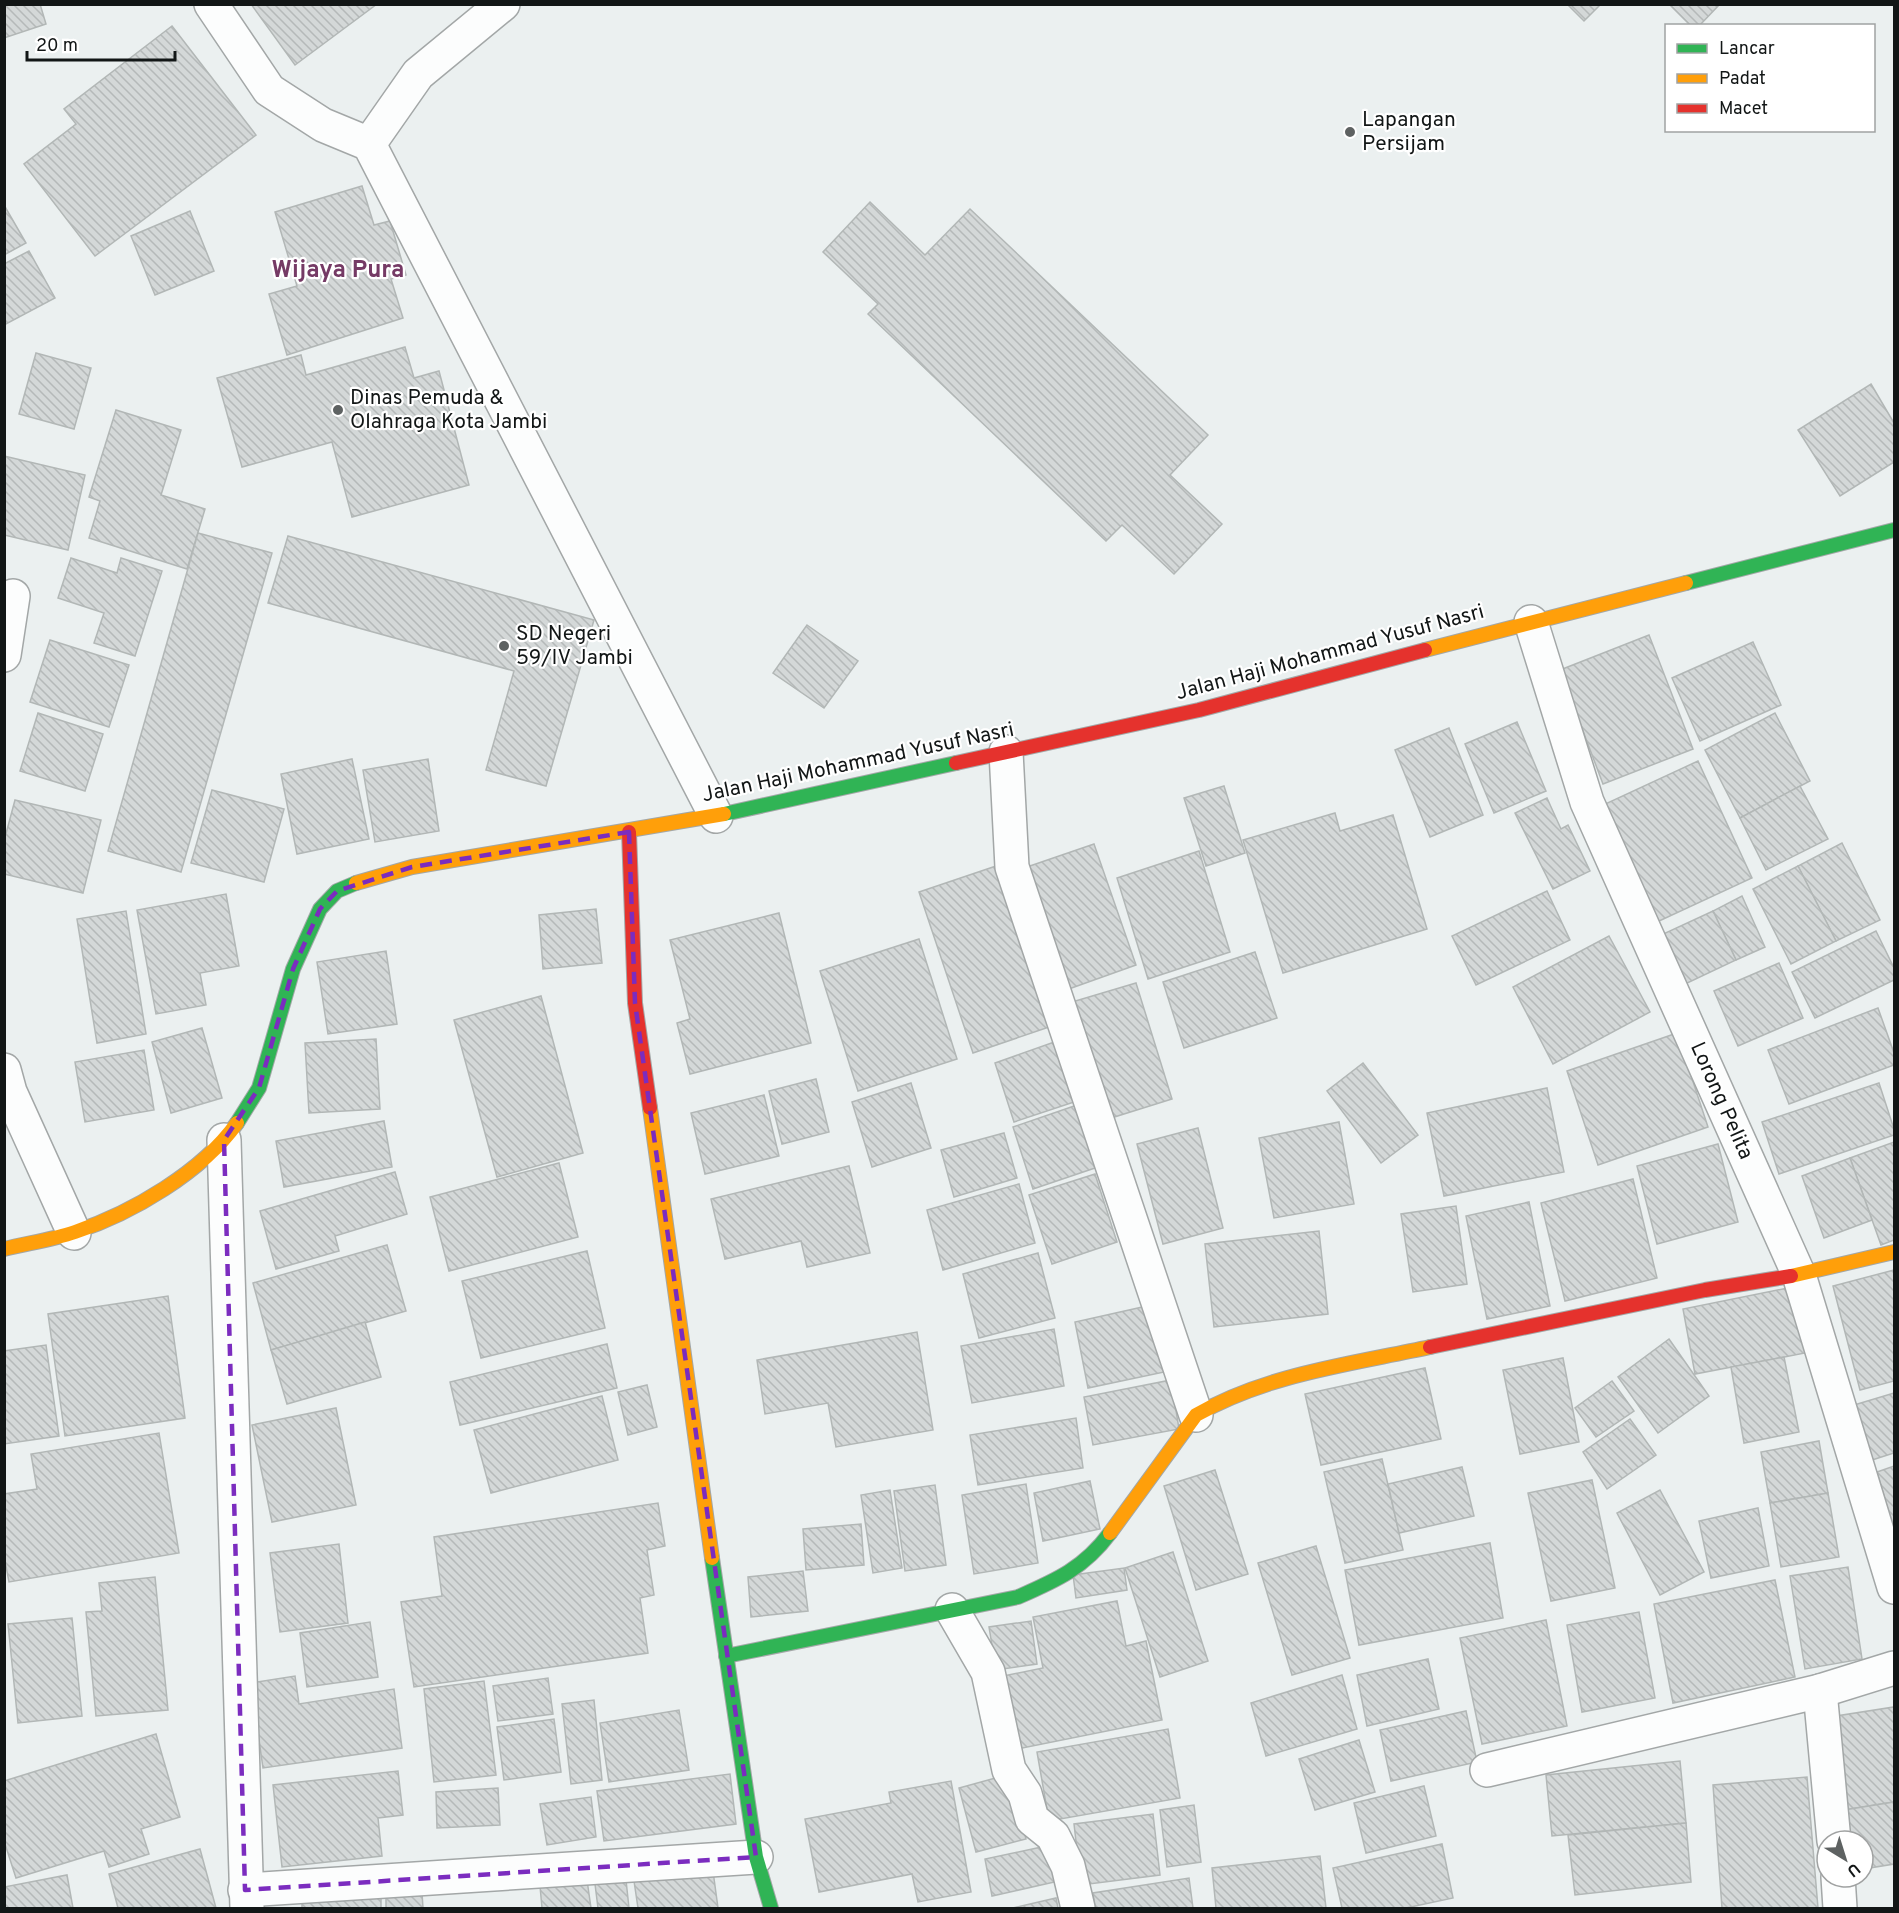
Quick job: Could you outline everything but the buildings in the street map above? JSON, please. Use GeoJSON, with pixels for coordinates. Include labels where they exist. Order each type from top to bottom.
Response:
{"type":"FeatureCollection","features":[{"type":"Feature","properties":{"kind":"street"},"geometry":{"type":"LineString","coordinates":[[211,4],[269,90],[323,125],[369,144],[716,816]]}},
{"type":"Feature","properties":{"kind":"street"},"geometry":{"type":"LineString","coordinates":[[369,144],[418,74],[503,4]]}},
{"type":"Feature","properties":{"kind":"street","name":"Jalan Haji Mohammad Yusuf Nasri"},"geometry":{"type":"LineString","coordinates":[[4,1249],[74,1233],[107,1220],[135,1206],[183,1175],[224,1140],[259,1088],[294,969],[320,909],[337,891],[352,884],[412,867],[716,816],[1199,710],[1531,622],[1894,530]]}},
{"type":"Feature","properties":{"kind":"street"},"geometry":{"type":"LineString","coordinates":[[4,655],[13,596]]}},
{"type":"Feature","properties":{"kind":"street","name":"Lorong Pelita"},"geometry":{"type":"LineString","coordinates":[[1531,622],[1587,802],[1799,1275],[1894,1587]]}},
{"type":"Feature","properties":{"kind":"street"},"geometry":{"type":"LineString","coordinates":[[1006,752],[1012,867],[1196,1415]]}},
{"type":"Feature","properties":{"kind":"street"},"geometry":{"type":"LineString","coordinates":[[629,832],[635,1003],[756,1857],[771,1908]]}},
{"type":"Feature","properties":{"kind":"street"},"geometry":{"type":"LineString","coordinates":[[4,1070],[10,1092],[74,1233]]}},
{"type":"Feature","properties":{"kind":"street"},"geometry":{"type":"LineString","coordinates":[[224,1140],[246,1899],[756,1857]]}},
{"type":"Feature","properties":{"kind":"street"},"geometry":{"type":"LineString","coordinates":[[726,1656],[1018,1597],[1056,1580],[1077,1568],[1104,1541],[1196,1415],[1216,1402],[1241,1392],[1298,1375],[1705,1290],[1799,1275],[1894,1252]]}},
{"type":"Feature","properties":{"kind":"street"},"geometry":{"type":"LineString","coordinates":[[952,1610],[988,1672],[1010,1770],[1025,1794],[1032,1819],[1053,1836],[1068,1866],[1078,1908]]}},
{"type":"Feature","properties":{"kind":"street"},"geometry":{"type":"LineString","coordinates":[[1488,1770],[1820,1691],[1894,1668]]}},
{"type":"Feature","properties":{"kind":"street"},"geometry":{"type":"LineString","coordinates":[[1820,1691],[1833,1829]]}},
{"type":"Feature","properties":{"kind":"street"},"geometry":{"type":"LineString","coordinates":[[1839,1889],[1840,1908]]}},
{"type":"Feature","properties":{"kind":"highlighted area"},"geometry":{"type":"Polygon","coordinates":[[[629,832],[635,1003],[756,1857],[245,1890],[224,1140],[259,1088],[293,969],[320,909],[337,891],[412,867],[629,832]]]}},
{"type":"Feature","properties":{"kind":"traffic: fast"},"geometry":{"type":"LineString","coordinates":[[1686,583],[1894,530]]}},
{"type":"Feature","properties":{"kind":"traffic: fast"},"geometry":{"type":"LineString","coordinates":[[724,814],[956,763]]}},
{"type":"Feature","properties":{"kind":"traffic: fast"},"geometry":{"type":"LineString","coordinates":[[237,1123],[259,1088],[293,969],[320,909],[337,891],[356,883]]}},
{"type":"Feature","properties":{"kind":"traffic: fast"},"geometry":{"type":"LineString","coordinates":[[726,1656],[1018,1597],[1069,1572],[1090,1555],[1110,1533]]}},
{"type":"Feature","properties":{"kind":"traffic: fast"},"geometry":{"type":"LineString","coordinates":[[712,1558],[756,1857],[771,1908]]}},
{"type":"Feature","properties":{"kind":"traffic: slow"},"geometry":{"type":"LineString","coordinates":[[1425,650],[1686,583]]}},
{"type":"Feature","properties":{"kind":"traffic: slow"},"geometry":{"type":"LineString","coordinates":[[356,883],[412,867],[724,814]]}},
{"type":"Feature","properties":{"kind":"traffic: slow"},"geometry":{"type":"LineString","coordinates":[[650,1108],[712,1558]]}},
{"type":"Feature","properties":{"kind":"traffic: slow"},"geometry":{"type":"LineString","coordinates":[[4,1249],[75,1232],[142,1202],[164,1189],[205,1158],[237,1123]]}},
{"type":"Feature","properties":{"kind":"traffic: slow"},"geometry":{"type":"LineString","coordinates":[[1791,1276],[1894,1252]]}},
{"type":"Feature","properties":{"kind":"traffic: slow"},"geometry":{"type":"LineString","coordinates":[[1110,1533],[1196,1415],[1252,1389],[1281,1380],[1340,1365],[1430,1347]]}},
{"type":"Feature","properties":{"kind":"traffic: jam"},"geometry":{"type":"LineString","coordinates":[[956,763],[1199,710],[1425,650]]}},
{"type":"Feature","properties":{"kind":"traffic: jam"},"geometry":{"type":"LineString","coordinates":[[629,832],[635,1003],[650,1108]]}},
{"type":"Feature","properties":{"kind":"traffic: jam"},"geometry":{"type":"LineString","coordinates":[[1430,1347],[1705,1290],[1791,1276]]}},
{"type":"Feature","properties":{"kind":"place","name":"Lapangan Persijam"},"geometry":{"type":"Point","coordinates":[1350,132]}},
{"type":"Feature","properties":{"kind":"place","name":"Dinas Pemuda & Olahraga Kota Jambi"},"geometry":{"type":"Point","coordinates":[338,410]}},
{"type":"Feature","properties":{"kind":"place","name":"SD Negeri 59/IV Jambi"},"geometry":{"type":"Point","coordinates":[504,646]}},
{"type":"Feature","properties":{"kind":"district","name":"Wijaya Pura"},"geometry":{"type":"Point","coordinates":[338,271]}}]}
